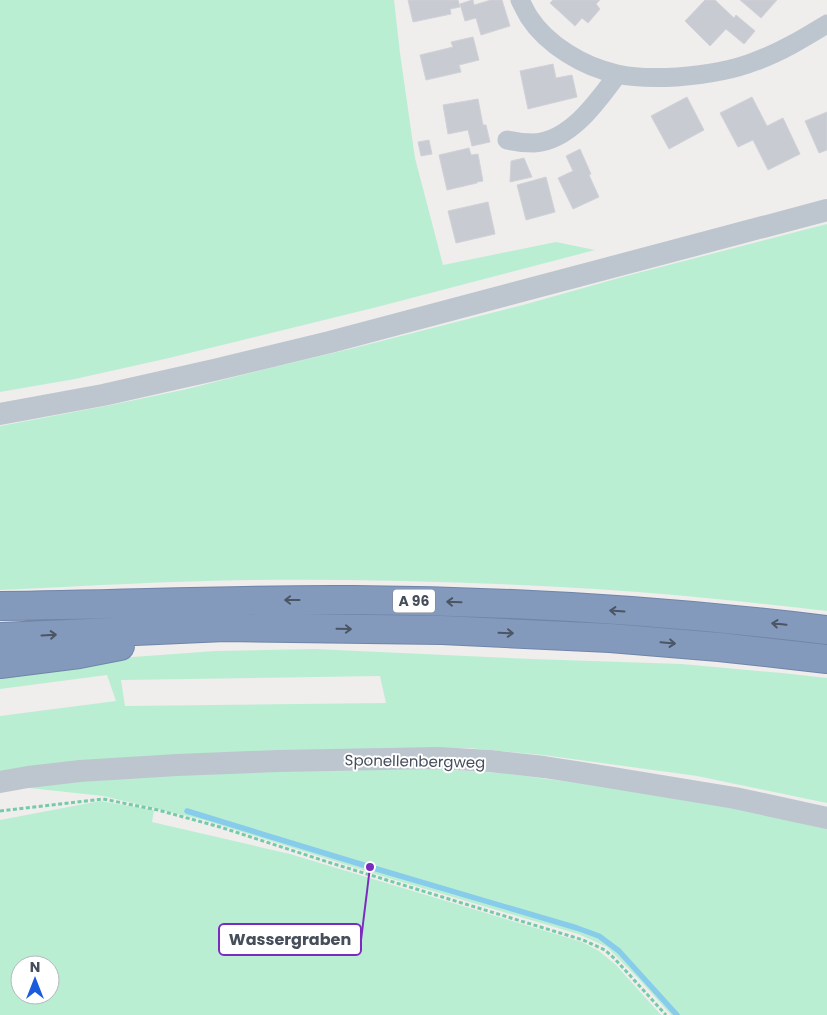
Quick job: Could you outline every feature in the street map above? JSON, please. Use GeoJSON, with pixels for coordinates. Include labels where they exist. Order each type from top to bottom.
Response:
{"type":"FeatureCollection","features":[{"type":"Feature","properties":{"kind":"highway","name":"A 96"},"geometry":{"type":"LineString","coordinates":[[0,606],[253,600],[441,602],[686,615],[827,630]]}},
{"type":"Feature","properties":{"kind":"highway","name":"A 96"},"geometry":{"type":"LineString","coordinates":[[0,637],[225,627],[442,630],[601,637],[827,659]]}},
{"type":"Feature","properties":{"kind":"highway","name":"A 96"},"geometry":{"type":"LineString","coordinates":[[0,664],[80,654],[225,627]]}},
{"type":"Feature","properties":{"kind":"street"},"geometry":{"type":"LineString","coordinates":[[520,0],[530,18],[546,36],[568,54],[585,64],[617,75],[657,78],[695,76],[726,70],[755,62],[785,48],[827,24]]}},
{"type":"Feature","properties":{"kind":"street"},"geometry":{"type":"LineString","coordinates":[[507,140],[521,143],[536,143],[566,132],[600,97],[617,75]]}},
{"type":"Feature","properties":{"kind":"street"},"geometry":{"type":"LineString","coordinates":[[0,414],[103,396],[330,342],[827,210]]}},
{"type":"Feature","properties":{"kind":"street","name":"Sponellenbergweg"},"geometry":{"type":"LineString","coordinates":[[0,782],[80,771],[185,764],[438,758],[544,767],[735,798],[827,818]]}},
{"type":"Feature","properties":{"kind":"path"},"geometry":{"type":"LineString","coordinates":[[0,811],[103,799],[158,810],[220,827],[583,940],[605,950],[615,959],[666,1015]]}},
{"type":"Feature","properties":{"kind":"green space"},"geometry":{"type":"Polygon","coordinates":[[[0,0],[394,0],[415,158],[443,265],[556,242],[595,250],[377,307],[169,358],[75,379],[0,392],[0,0]]]}},
{"type":"Feature","properties":{"kind":"green space"},"geometry":{"type":"Polygon","coordinates":[[[827,224],[827,611],[711,598],[510,584],[254,580],[0,590],[0,426],[187,389],[523,305],[626,276],[827,224]]]}},
{"type":"Feature","properties":{"kind":"green space"},"geometry":{"type":"Polygon","coordinates":[[[315,649],[682,664],[827,678],[827,803],[697,776],[543,755],[469,748],[397,748],[0,775],[0,716],[116,701],[107,675],[0,689],[0,674],[133,657],[215,651],[315,649]],[[380,676],[121,680],[125,706],[386,703],[380,676]]]}},
{"type":"Feature","properties":{"kind":"green space"},"geometry":{"type":"Polygon","coordinates":[[[436,769],[502,773],[592,785],[733,807],[827,829],[827,1015],[671,1015],[607,947],[578,934],[375,874],[204,820],[103,796],[20,787],[199,772],[436,769]]]}},
{"type":"Feature","properties":{"kind":"green space"},"geometry":{"type":"Polygon","coordinates":[[[100,801],[154,810],[152,822],[290,854],[582,942],[599,951],[616,965],[661,1015],[0,1015],[0,820],[100,801]]]}},
{"type":"Feature","properties":{"kind":"building"},"geometry":{"type":"Polygon","coordinates":[[[408,0],[458,0],[460,7],[450,9],[451,14],[413,22],[408,0]]]}},
{"type":"Feature","properties":{"kind":"building"},"geometry":{"type":"Polygon","coordinates":[[[473,0],[474,5],[491,0],[502,0],[510,26],[481,35],[476,18],[465,21],[460,4],[473,0]]]}},
{"type":"Feature","properties":{"kind":"building"},"geometry":{"type":"Polygon","coordinates":[[[553,0],[600,0],[596,4],[600,9],[588,23],[582,18],[575,26],[550,3],[553,0]]]}},
{"type":"Feature","properties":{"kind":"building"},"geometry":{"type":"Polygon","coordinates":[[[705,0],[715,0],[734,18],[736,15],[755,31],[744,44],[726,29],[710,46],[685,21],[705,0]]]}},
{"type":"Feature","properties":{"kind":"building"},"geometry":{"type":"Polygon","coordinates":[[[740,0],[777,0],[761,18],[740,0]]]}},
{"type":"Feature","properties":{"kind":"building"},"geometry":{"type":"Polygon","coordinates":[[[473,37],[479,60],[459,65],[461,72],[426,80],[420,55],[453,47],[451,42],[473,37]]]}},
{"type":"Feature","properties":{"kind":"building"},"geometry":{"type":"Polygon","coordinates":[[[553,64],[556,78],[572,75],[577,97],[528,109],[520,71],[553,64]]]}},
{"type":"Feature","properties":{"kind":"building"},"geometry":{"type":"Polygon","coordinates":[[[687,97],[704,130],[669,149],[651,116],[687,97]]]}},
{"type":"Feature","properties":{"kind":"building"},"geometry":{"type":"Polygon","coordinates":[[[752,97],[767,126],[783,118],[800,154],[768,170],[753,140],[738,147],[720,113],[752,97]]]}},
{"type":"Feature","properties":{"kind":"building"},"geometry":{"type":"Polygon","coordinates":[[[478,99],[483,125],[486,125],[490,142],[472,146],[468,130],[448,134],[443,105],[478,99]]]}},
{"type":"Feature","properties":{"kind":"building"},"geometry":{"type":"Polygon","coordinates":[[[827,112],[827,150],[819,153],[805,121],[827,112]]]}},
{"type":"Feature","properties":{"kind":"building"},"geometry":{"type":"Polygon","coordinates":[[[429,140],[432,154],[421,156],[418,142],[429,140]]]}},
{"type":"Feature","properties":{"kind":"building"},"geometry":{"type":"Polygon","coordinates":[[[469,148],[471,155],[478,154],[483,181],[447,190],[439,155],[469,148]]]}},
{"type":"Feature","properties":{"kind":"building"},"geometry":{"type":"Polygon","coordinates":[[[580,149],[599,197],[573,209],[558,178],[573,171],[566,156],[580,149]]]}},
{"type":"Feature","properties":{"kind":"building"},"geometry":{"type":"Polygon","coordinates":[[[524,158],[532,177],[510,182],[511,161],[524,158]]]}},
{"type":"Feature","properties":{"kind":"building"},"geometry":{"type":"Polygon","coordinates":[[[546,177],[555,212],[526,220],[517,185],[546,177]]]}},
{"type":"Feature","properties":{"kind":"building"},"geometry":{"type":"Polygon","coordinates":[[[488,202],[495,234],[456,243],[448,211],[488,202]]]}},
{"type":"Feature","properties":{"kind":"waterway"},"geometry":{"type":"LineString","coordinates":[[187,811],[599,936],[619,951],[677,1015]]}},
{"type":"Feature","properties":{"kind":"place","name":"Wassergraben"},"geometry":{"type":"Point","coordinates":[370,867]}}]}
